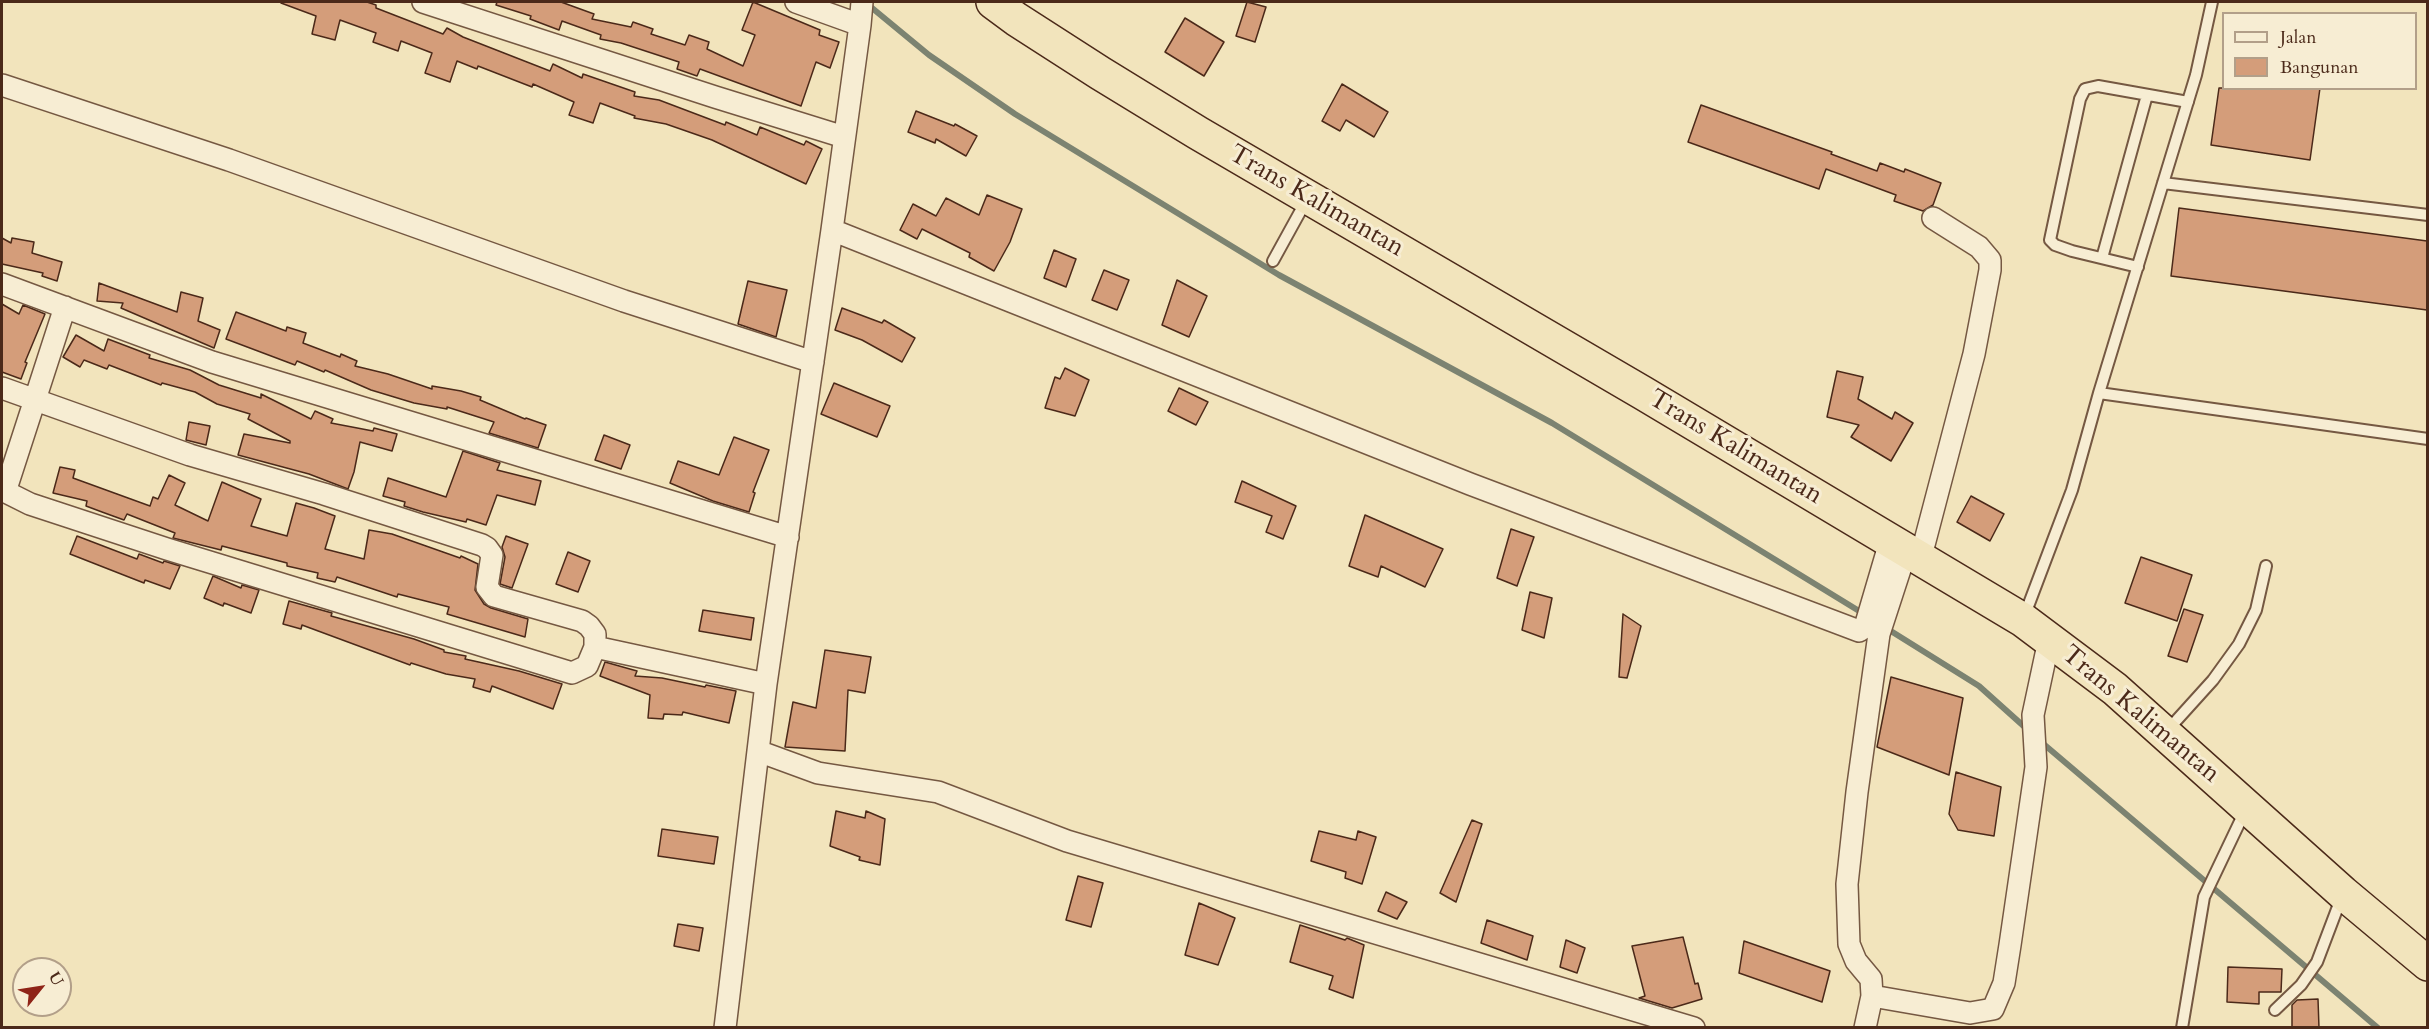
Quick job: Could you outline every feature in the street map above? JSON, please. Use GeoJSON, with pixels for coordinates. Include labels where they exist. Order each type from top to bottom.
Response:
{"type":"FeatureCollection","features":[{"type":"Feature","properties":{"kind":"highway","name":"Trans Kalimantan"},"geometry":{"type":"LineString","coordinates":[[993,2],[1100,74],[1643,393],[2023,620],[2115,689],[2343,893],[2427,964]]}},
{"type":"Feature","properties":{"kind":"street"},"geometry":{"type":"LineString","coordinates":[[423,2],[704,94],[844,137]]}},
{"type":"Feature","properties":{"kind":"street"},"geometry":{"type":"LineString","coordinates":[[724,1028],[766,684],[861,13],[796,2]]}},
{"type":"Feature","properties":{"kind":"street"},"geometry":{"type":"LineString","coordinates":[[2,85],[229,160],[624,301],[813,362]]}},
{"type":"Feature","properties":{"kind":"street"},"geometry":{"type":"LineString","coordinates":[[1865,1028],[1872,996],[1871,979],[1856,962],[1849,944],[1847,884],[1875,620],[1905,551],[1974,354],[1990,270],[1990,260],[1979,247],[1933,218]]}},
{"type":"Feature","properties":{"kind":"street"},"geometry":{"type":"LineString","coordinates":[[832,230],[1470,484],[1853,629],[1863,630],[1875,620]]}},
{"type":"Feature","properties":{"kind":"street"},"geometry":{"type":"LineString","coordinates":[[2,284],[212,362],[788,537]]}},
{"type":"Feature","properties":{"kind":"street"},"geometry":{"type":"LineString","coordinates":[[2,387],[35,400],[190,455],[324,494],[482,545],[492,555],[488,587],[494,596],[582,621],[590,626],[595,634],[595,647],[587,666],[572,673],[167,549],[30,504],[3,491],[35,400],[65,307]]}},
{"type":"Feature","properties":{"kind":"street"},"geometry":{"type":"LineString","coordinates":[[1872,996],[1970,1012],[1992,1018],[2004,983],[2036,767],[2032,715],[2049,640]]}},
{"type":"Feature","properties":{"kind":"street"},"geometry":{"type":"LineString","coordinates":[[595,647],[766,684]]}},
{"type":"Feature","properties":{"kind":"street"},"geometry":{"type":"LineString","coordinates":[[758,751],[818,773],[938,792],[1067,841],[1694,1028]]}},
{"type":"Feature","properties":{"kind":"lane"},"geometry":{"type":"LineString","coordinates":[[2023,620],[2072,490],[2099,393],[2188,102],[2212,2]]}},
{"type":"Feature","properties":{"kind":"lane"},"geometry":{"type":"LineString","coordinates":[[2138,267],[2055,245],[2050,240],[2080,99],[2085,89],[2090,86],[2188,102]]}},
{"type":"Feature","properties":{"kind":"lane"},"geometry":{"type":"LineString","coordinates":[[2102,258],[2147,95]]}},
{"type":"Feature","properties":{"kind":"lane"},"geometry":{"type":"LineString","coordinates":[[2163,183],[2427,215]]}},
{"type":"Feature","properties":{"kind":"lane"},"geometry":{"type":"LineString","coordinates":[[1274,261],[1308,197]]}},
{"type":"Feature","properties":{"kind":"lane"},"geometry":{"type":"LineString","coordinates":[[2099,393],[2427,439]]}},
{"type":"Feature","properties":{"kind":"lane"},"geometry":{"type":"LineString","coordinates":[[2164,734],[2213,680],[2239,644],[2256,610],[2266,566]]}},
{"type":"Feature","properties":{"kind":"lane"},"geometry":{"type":"LineString","coordinates":[[2182,1028],[2204,897],[2247,806]]}},
{"type":"Feature","properties":{"kind":"lane"},"geometry":{"type":"LineString","coordinates":[[2275,1010],[2310,974],[2317,962],[2343,893]]}},
{"type":"Feature","properties":{"kind":"building"},"geometry":{"type":"Polygon","coordinates":[[[281,2],[367,2],[376,5],[376,8],[443,34],[447,28],[463,37],[550,71],[553,64],[582,78],[583,74],[635,92],[634,96],[659,100],[725,125],[726,122],[757,135],[760,127],[804,145],[806,141],[822,149],[806,184],[712,140],[666,124],[634,118],[635,116],[600,103],[593,123],[569,115],[574,102],[533,84],[532,87],[478,66],[477,69],[457,61],[450,82],[425,73],[432,53],[401,41],[398,51],[373,42],[376,33],[340,20],[335,40],[312,34],[316,16],[281,2]]]}},
{"type":"Feature","properties":{"kind":"building"},"geometry":{"type":"Polygon","coordinates":[[[497,2],[561,2],[594,14],[592,19],[631,27],[633,22],[653,29],[651,34],[685,45],[689,35],[709,42],[707,49],[743,66],[755,35],[742,30],[753,2],[820,30],[819,35],[839,42],[830,68],[816,62],[801,106],[700,69],[697,76],[677,69],[679,62],[621,43],[600,39],[601,35],[562,21],[559,30],[530,19],[531,16],[496,5],[497,2]]]}},
{"type":"Feature","properties":{"kind":"building"},"geometry":{"type":"Polygon","coordinates":[[[1247,2],[1266,7],[1255,42],[1236,36],[1247,2]]]}},
{"type":"Feature","properties":{"kind":"building"},"geometry":{"type":"Polygon","coordinates":[[[1185,18],[1224,42],[1204,76],[1165,52],[1185,18]]]}},
{"type":"Feature","properties":{"kind":"building"},"geometry":{"type":"Polygon","coordinates":[[[1342,84],[1388,112],[1374,137],[1346,120],[1340,131],[1322,121],[1342,84]]]}},
{"type":"Feature","properties":{"kind":"building"},"geometry":{"type":"Polygon","coordinates":[[[2219,88],[2222,90],[2320,90],[2310,160],[2211,145],[2219,88]]]}},
{"type":"Feature","properties":{"kind":"building"},"geometry":{"type":"Polygon","coordinates":[[[1701,105],[1832,152],[1831,154],[1877,171],[1880,163],[1904,172],[1905,169],[1941,183],[1933,205],[1923,211],[1894,201],[1896,195],[1826,169],[1819,189],[1688,142],[1701,105]]]}},
{"type":"Feature","properties":{"kind":"building"},"geometry":{"type":"Polygon","coordinates":[[[916,111],[954,126],[955,124],[977,136],[966,156],[936,139],[935,143],[908,132],[916,111]]]}},
{"type":"Feature","properties":{"kind":"building"},"geometry":{"type":"Polygon","coordinates":[[[987,195],[1022,209],[1010,242],[994,271],[969,257],[970,253],[922,229],[917,239],[900,230],[913,204],[936,216],[946,198],[979,215],[987,195]]]}},
{"type":"Feature","properties":{"kind":"building"},"geometry":{"type":"Polygon","coordinates":[[[2179,208],[2427,241],[2427,310],[2171,276],[2179,208]]]}},
{"type":"Feature","properties":{"kind":"building"},"geometry":{"type":"Polygon","coordinates":[[[2,238],[11,243],[12,238],[34,242],[32,253],[62,262],[57,281],[42,276],[43,273],[2,264],[2,238]]]}},
{"type":"Feature","properties":{"kind":"building"},"geometry":{"type":"Polygon","coordinates":[[[1054,250],[1076,259],[1066,287],[1044,278],[1054,250]]]}},
{"type":"Feature","properties":{"kind":"building"},"geometry":{"type":"Polygon","coordinates":[[[1104,270],[1129,280],[1117,310],[1092,300],[1104,270]]]}},
{"type":"Feature","properties":{"kind":"building"},"geometry":{"type":"Polygon","coordinates":[[[1177,280],[1207,296],[1189,337],[1162,325],[1177,280]]]}},
{"type":"Feature","properties":{"kind":"building"},"geometry":{"type":"Polygon","coordinates":[[[748,281],[787,290],[776,337],[738,324],[748,281]]]}},
{"type":"Feature","properties":{"kind":"building"},"geometry":{"type":"Polygon","coordinates":[[[99,283],[177,312],[181,292],[203,298],[198,321],[220,330],[214,348],[121,308],[123,303],[97,301],[99,283]]]}},
{"type":"Feature","properties":{"kind":"building"},"geometry":{"type":"Polygon","coordinates":[[[2,304],[19,314],[23,305],[45,314],[25,362],[27,363],[21,379],[2,372],[2,304]]]}},
{"type":"Feature","properties":{"kind":"building"},"geometry":{"type":"Polygon","coordinates":[[[842,308],[882,323],[884,320],[915,338],[902,362],[862,340],[835,330],[842,308]]]}},
{"type":"Feature","properties":{"kind":"building"},"geometry":{"type":"Polygon","coordinates":[[[236,312],[286,331],[287,327],[306,333],[303,343],[357,361],[355,366],[432,389],[432,386],[481,397],[480,400],[525,419],[546,425],[538,448],[489,433],[494,422],[447,407],[447,409],[414,403],[371,390],[325,370],[324,372],[297,361],[295,365],[226,339],[236,312]]]}},
{"type":"Feature","properties":{"kind":"building"},"geometry":{"type":"Polygon","coordinates":[[[76,335],[104,351],[108,339],[150,355],[149,358],[190,370],[219,385],[261,398],[261,394],[311,419],[315,411],[333,419],[331,423],[373,431],[374,428],[397,434],[392,451],[360,442],[348,489],[309,474],[238,455],[244,434],[290,443],[290,441],[248,419],[250,414],[217,404],[195,392],[162,383],[161,385],[109,365],[107,369],[84,360],[80,367],[63,357],[76,335]]]}},
{"type":"Feature","properties":{"kind":"building"},"geometry":{"type":"Polygon","coordinates":[[[1065,368],[1089,380],[1075,416],[1045,408],[1055,377],[1060,379],[1065,368]]]}},
{"type":"Feature","properties":{"kind":"building"},"geometry":{"type":"Polygon","coordinates":[[[1837,371],[1863,377],[1858,399],[1892,419],[1895,412],[1913,423],[1891,461],[1851,437],[1859,425],[1827,417],[1837,371]]]}},
{"type":"Feature","properties":{"kind":"building"},"geometry":{"type":"Polygon","coordinates":[[[834,383],[890,406],[877,437],[821,414],[834,383]]]}},
{"type":"Feature","properties":{"kind":"building"},"geometry":{"type":"Polygon","coordinates":[[[1179,388],[1208,402],[1196,425],[1168,411],[1179,388]]]}},
{"type":"Feature","properties":{"kind":"building"},"geometry":{"type":"Polygon","coordinates":[[[189,422],[210,426],[206,445],[186,440],[189,422]]]}},
{"type":"Feature","properties":{"kind":"building"},"geometry":{"type":"Polygon","coordinates":[[[604,435],[630,445],[621,469],[595,460],[604,435]]]}},
{"type":"Feature","properties":{"kind":"building"},"geometry":{"type":"Polygon","coordinates":[[[734,437],[769,450],[753,492],[755,493],[749,512],[713,501],[670,483],[678,461],[719,475],[734,437]]]}},
{"type":"Feature","properties":{"kind":"building"},"geometry":{"type":"Polygon","coordinates":[[[463,451],[500,463],[497,470],[541,481],[535,505],[497,495],[486,525],[467,519],[466,522],[423,512],[404,506],[405,502],[383,496],[388,478],[446,497],[463,451]]]}},
{"type":"Feature","properties":{"kind":"building"},"geometry":{"type":"Polygon","coordinates":[[[60,467],[75,470],[73,478],[150,506],[153,497],[158,499],[169,475],[185,483],[175,505],[208,521],[222,482],[261,499],[251,526],[287,536],[296,503],[314,508],[335,516],[325,549],[364,559],[369,530],[392,534],[460,558],[461,556],[478,564],[475,590],[484,604],[528,619],[525,637],[447,614],[449,607],[398,594],[397,597],[337,577],[335,582],[317,578],[318,573],[222,546],[221,550],[173,538],[175,533],[127,514],[124,520],[86,506],[87,501],[53,493],[60,467]]]}},
{"type":"Feature","properties":{"kind":"building"},"geometry":{"type":"Polygon","coordinates":[[[1242,481],[1296,506],[1283,539],[1266,532],[1272,516],[1235,502],[1242,481]]]}},
{"type":"Feature","properties":{"kind":"building"},"geometry":{"type":"Polygon","coordinates":[[[1971,496],[2004,514],[1990,541],[1957,522],[1971,496]]]}},
{"type":"Feature","properties":{"kind":"building"},"geometry":{"type":"Polygon","coordinates":[[[1365,515],[1443,549],[1425,587],[1381,566],[1378,577],[1349,566],[1365,515]]]}},
{"type":"Feature","properties":{"kind":"building"},"geometry":{"type":"Polygon","coordinates":[[[1511,529],[1534,537],[1517,586],[1497,578],[1511,529]]]}},
{"type":"Feature","properties":{"kind":"building"},"geometry":{"type":"Polygon","coordinates":[[[77,536],[137,559],[139,554],[163,563],[164,561],[180,566],[170,589],[145,580],[144,583],[70,554],[77,536]]]}},
{"type":"Feature","properties":{"kind":"building"},"geometry":{"type":"Polygon","coordinates":[[[506,536],[528,544],[512,588],[500,584],[505,557],[502,547],[506,536]]]}},
{"type":"Feature","properties":{"kind":"building"},"geometry":{"type":"Polygon","coordinates":[[[568,552],[590,561],[578,592],[556,584],[568,552]]]}},
{"type":"Feature","properties":{"kind":"building"},"geometry":{"type":"Polygon","coordinates":[[[2141,557],[2192,575],[2177,621],[2125,603],[2141,557]]]}},
{"type":"Feature","properties":{"kind":"building"},"geometry":{"type":"Polygon","coordinates":[[[213,576],[241,588],[242,585],[259,590],[251,613],[224,603],[223,606],[204,598],[213,576]]]}},
{"type":"Feature","properties":{"kind":"building"},"geometry":{"type":"Polygon","coordinates":[[[1530,592],[1552,598],[1544,638],[1522,630],[1530,592]]]}},
{"type":"Feature","properties":{"kind":"building"},"geometry":{"type":"Polygon","coordinates":[[[289,601],[332,613],[331,616],[414,639],[444,650],[444,652],[466,656],[465,659],[519,671],[562,684],[553,709],[492,686],[490,692],[473,687],[475,679],[446,674],[411,663],[410,665],[302,625],[301,629],[283,624],[289,601]]]}},
{"type":"Feature","properties":{"kind":"building"},"geometry":{"type":"Polygon","coordinates":[[[2184,609],[2203,615],[2187,662],[2168,656],[2184,609]]]}},
{"type":"Feature","properties":{"kind":"building"},"geometry":{"type":"Polygon","coordinates":[[[703,610],[754,618],[751,640],[699,631],[703,610]]]}},
{"type":"Feature","properties":{"kind":"building"},"geometry":{"type":"Polygon","coordinates":[[[1623,614],[1641,626],[1627,678],[1619,677],[1623,614]]]}},
{"type":"Feature","properties":{"kind":"building"},"geometry":{"type":"Polygon","coordinates":[[[825,650],[871,657],[865,693],[848,690],[845,751],[785,747],[793,702],[816,708],[825,650]]]}},
{"type":"Feature","properties":{"kind":"building"},"geometry":{"type":"Polygon","coordinates":[[[605,662],[637,671],[635,676],[662,678],[736,691],[729,723],[683,712],[682,715],[664,714],[663,719],[648,718],[650,695],[600,676],[605,662]]]}},
{"type":"Feature","properties":{"kind":"building"},"geometry":{"type":"Polygon","coordinates":[[[1891,677],[1963,698],[1949,775],[1877,747],[1891,677]]]}},
{"type":"Feature","properties":{"kind":"building"},"geometry":{"type":"Polygon","coordinates":[[[1956,772],[2001,787],[1994,836],[1958,830],[1949,814],[1956,772]]]}},
{"type":"Feature","properties":{"kind":"building"},"geometry":{"type":"Polygon","coordinates":[[[836,811],[865,818],[866,811],[885,819],[880,865],[859,860],[860,857],[830,846],[836,811]]]}},
{"type":"Feature","properties":{"kind":"building"},"geometry":{"type":"Polygon","coordinates":[[[1472,820],[1482,824],[1456,902],[1440,893],[1472,820]]]}},
{"type":"Feature","properties":{"kind":"building"},"geometry":{"type":"Polygon","coordinates":[[[662,829],[718,837],[714,864],[658,856],[662,829]]]}},
{"type":"Feature","properties":{"kind":"building"},"geometry":{"type":"Polygon","coordinates":[[[1319,831],[1356,840],[1358,831],[1376,837],[1362,884],[1345,878],[1346,872],[1311,861],[1319,831]]]}},
{"type":"Feature","properties":{"kind":"building"},"geometry":{"type":"Polygon","coordinates":[[[1078,876],[1103,883],[1091,927],[1066,920],[1078,876]]]}},
{"type":"Feature","properties":{"kind":"building"},"geometry":{"type":"Polygon","coordinates":[[[1386,892],[1407,902],[1397,919],[1378,911],[1386,892]]]}},
{"type":"Feature","properties":{"kind":"building"},"geometry":{"type":"Polygon","coordinates":[[[1199,903],[1235,918],[1218,965],[1185,955],[1199,903]]]}},
{"type":"Feature","properties":{"kind":"building"},"geometry":{"type":"Polygon","coordinates":[[[1487,920],[1533,936],[1527,960],[1481,943],[1487,920]]]}},
{"type":"Feature","properties":{"kind":"building"},"geometry":{"type":"Polygon","coordinates":[[[678,924],[703,928],[699,951],[674,946],[678,924]]]}},
{"type":"Feature","properties":{"kind":"building"},"geometry":{"type":"Polygon","coordinates":[[[1300,925],[1364,945],[1353,998],[1329,989],[1333,976],[1290,962],[1300,925]]]}},
{"type":"Feature","properties":{"kind":"building"},"geometry":{"type":"Polygon","coordinates":[[[1683,937],[1695,984],[1698,983],[1702,999],[1672,1008],[1639,998],[1645,996],[1632,946],[1683,937]]]}},
{"type":"Feature","properties":{"kind":"building"},"geometry":{"type":"Polygon","coordinates":[[[1566,940],[1585,948],[1577,973],[1560,967],[1566,940]]]}},
{"type":"Feature","properties":{"kind":"building"},"geometry":{"type":"Polygon","coordinates":[[[1744,941],[1830,971],[1822,1002],[1739,973],[1744,941]]]}},
{"type":"Feature","properties":{"kind":"building"},"geometry":{"type":"Polygon","coordinates":[[[2228,967],[2282,969],[2281,992],[2259,992],[2259,1004],[2227,1002],[2228,967]]]}},
{"type":"Feature","properties":{"kind":"building"},"geometry":{"type":"Polygon","coordinates":[[[2318,999],[2319,1028],[2292,1028],[2292,1005],[2297,1000],[2318,999]]]}},
{"type":"Feature","properties":{"kind":"waterway"},"geometry":{"type":"LineString","coordinates":[[866,3],[929,55],[1015,114],[1279,275],[1552,423],[1864,614]]}},
{"type":"Feature","properties":{"kind":"waterway"},"geometry":{"type":"LineString","coordinates":[[1886,628],[1979,686],[2028,730]]}},
{"type":"Feature","properties":{"kind":"waterway"},"geometry":{"type":"LineString","coordinates":[[2040,741],[2378,1028]]}}]}
